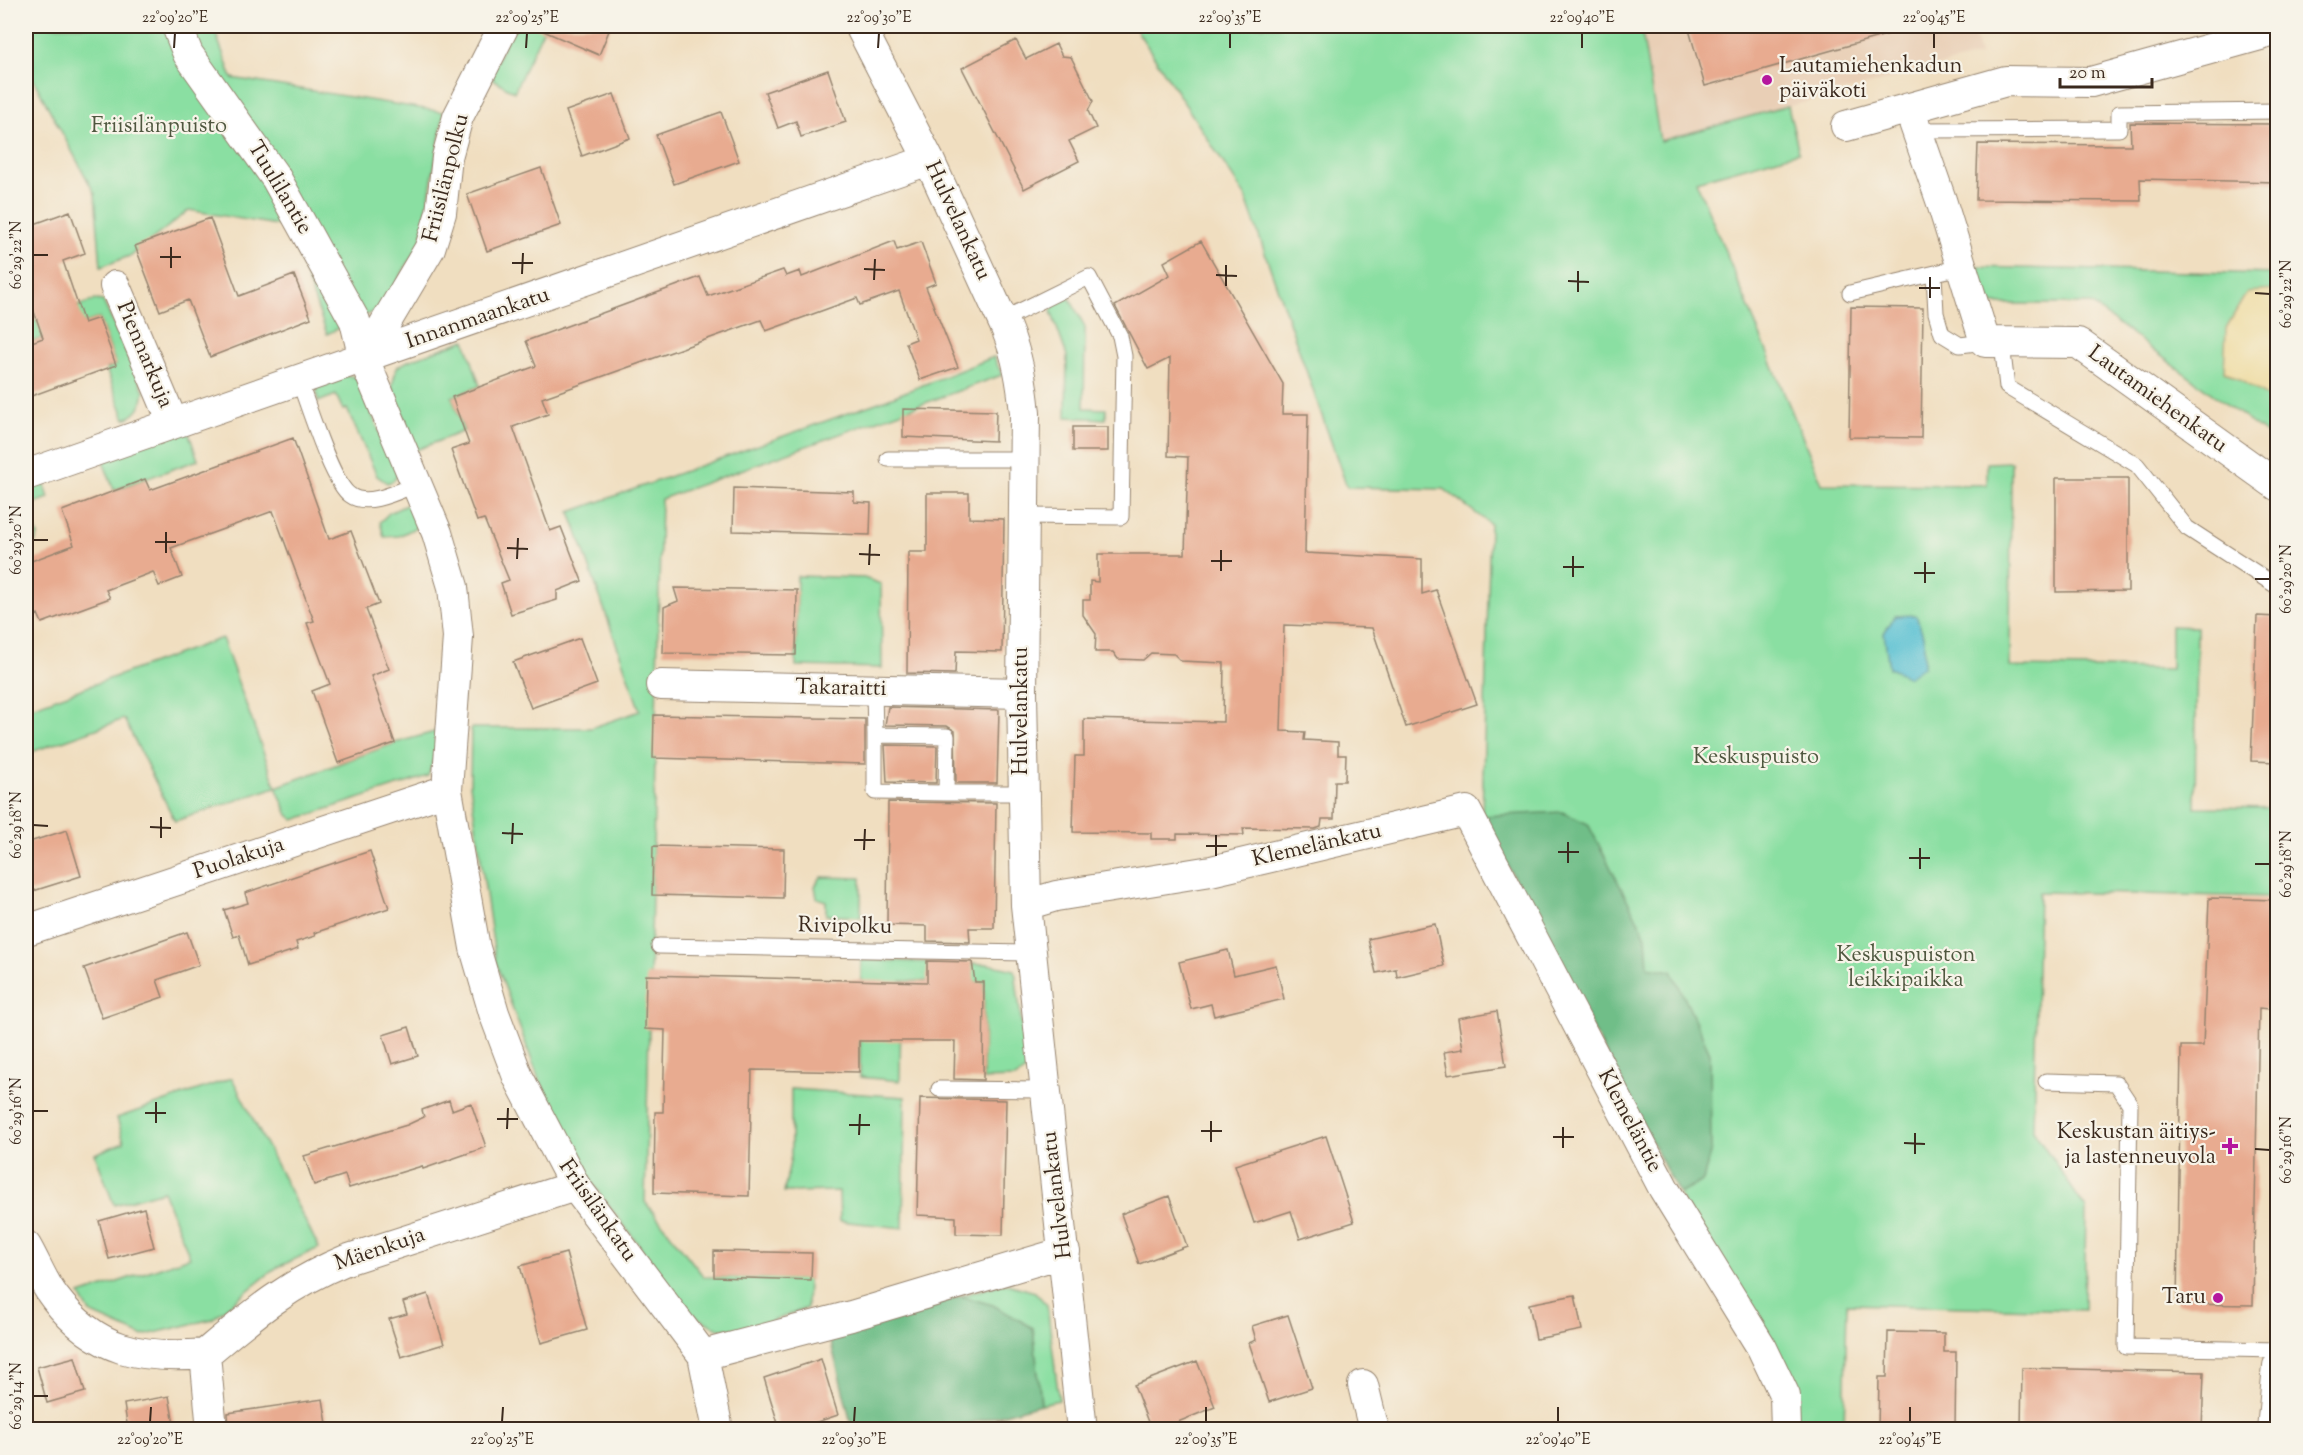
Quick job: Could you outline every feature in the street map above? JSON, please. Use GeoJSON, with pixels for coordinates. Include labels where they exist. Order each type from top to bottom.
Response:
{"type":"FeatureCollection","features":[{"type":"Feature","properties":{"kind":"street","name":"Tuulilantie"},"geometry":{"type":"LineString","coordinates":[[177,26],[188,54],[276,178],[355,321],[364,359],[417,484]]}},
{"type":"Feature","properties":{"kind":"street","name":"Friisilänpolku"},"geometry":{"type":"LineString","coordinates":[[364,359],[430,248],[441,213],[447,157],[458,117],[504,26]]}},
{"type":"Feature","properties":{"kind":"street","name":"Hulvelankatu"},"geometry":{"type":"LineString","coordinates":[[860,26],[929,160],[1002,320],[1017,356],[1022,383],[1024,459],[1022,693],[1026,905],[1029,953],[1065,1252],[1082,1430]]}},
{"type":"Feature","properties":{"kind":"street"},"geometry":{"type":"LineString","coordinates":[[1846,126],[1913,119],[2006,81],[2091,82],[2277,30]]}},
{"type":"Feature","properties":{"kind":"street"},"geometry":{"type":"LineString","coordinates":[[1913,119],[1947,271],[1993,343]]}},
{"type":"Feature","properties":{"kind":"street","name":"Innanmaankatu"},"geometry":{"type":"LineString","coordinates":[[26,475],[364,359],[929,160]]}},
{"type":"Feature","properties":{"kind":"street","name":"Piennarkuja"},"geometry":{"type":"LineString","coordinates":[[115,286],[173,423]]}},
{"type":"Feature","properties":{"kind":"street","name":"Lautamiehenkatu"},"geometry":{"type":"LineString","coordinates":[[1993,343],[2078,344],[2277,486]]}},
{"type":"Feature","properties":{"kind":"street","name":"Friisilänkatu"},"geometry":{"type":"LineString","coordinates":[[417,484],[437,533],[453,587],[458,637],[447,789],[475,948],[494,1013],[518,1077],[575,1186],[703,1355]]}},
{"type":"Feature","properties":{"kind":"street","name":"Takaraitti"},"geometry":{"type":"LineString","coordinates":[[661,685],[1022,693]]}},
{"type":"Feature","properties":{"kind":"street","name":"Puolakuja"},"geometry":{"type":"LineString","coordinates":[[30,929],[447,789]]}},
{"type":"Feature","properties":{"kind":"street","name":"Klemelänkatu"},"geometry":{"type":"LineString","coordinates":[[1026,905],[1056,896],[1211,871],[1466,811]]}},
{"type":"Feature","properties":{"kind":"street","name":"Klemeläntie"},"geometry":{"type":"LineString","coordinates":[[1466,811],[1664,1189],[1762,1348],[1785,1396],[1788,1419],[1786,1430]]}},
{"type":"Feature","properties":{"kind":"street","name":"Mäenkuja"},"geometry":{"type":"LineString","coordinates":[[206,1354],[285,1289],[313,1274],[346,1260],[575,1186]]}},
{"type":"Feature","properties":{"kind":"street"},"geometry":{"type":"LineString","coordinates":[[26,1246],[54,1298],[94,1336],[118,1349],[144,1355],[206,1354],[212,1430]]}},
{"type":"Feature","properties":{"kind":"street"},"geometry":{"type":"LineString","coordinates":[[718,1430],[703,1355],[852,1316],[1065,1252]]}},
{"type":"Feature","properties":{"kind":"street"},"geometry":{"type":"LineString","coordinates":[[2272,1430],[2277,1366]]}},
{"type":"Feature","properties":{"kind":"street"},"geometry":{"type":"LineString","coordinates":[[1363,1385],[1374,1430]]}},
{"type":"Feature","properties":{"kind":"lane"},"geometry":{"type":"LineString","coordinates":[[1913,119],[2119,129],[2119,113],[2277,111]]}},
{"type":"Feature","properties":{"kind":"lane"},"geometry":{"type":"LineString","coordinates":[[1850,293],[1947,271]]}},
{"type":"Feature","properties":{"kind":"lane"},"geometry":{"type":"LineString","coordinates":[[1002,320],[1089,277],[1120,336],[1124,356],[1121,517],[1024,516]]}},
{"type":"Feature","properties":{"kind":"lane"},"geometry":{"type":"LineString","coordinates":[[1993,343],[2007,387],[2136,465],[2187,528],[2277,587]]}},
{"type":"Feature","properties":{"kind":"lane"},"geometry":{"type":"LineString","coordinates":[[299,381],[338,482],[350,496],[365,499],[387,496],[417,484]]}},
{"type":"Feature","properties":{"kind":"lane"},"geometry":{"type":"LineString","coordinates":[[888,459],[1024,459]]}},
{"type":"Feature","properties":{"kind":"lane"},"geometry":{"type":"LineString","coordinates":[[874,690],[874,792],[1023,793]]}},
{"type":"Feature","properties":{"kind":"lane"},"geometry":{"type":"LineString","coordinates":[[874,735],[947,736],[946,793]]}},
{"type":"Feature","properties":{"kind":"lane","name":"Rivipolku"},"geometry":{"type":"LineString","coordinates":[[659,946],[1029,953]]}},
{"type":"Feature","properties":{"kind":"lane"},"geometry":{"type":"LineString","coordinates":[[2046,1081],[2116,1083],[2130,1104],[2126,1347],[2277,1350]]}},
{"type":"Feature","properties":{"kind":"lane"},"geometry":{"type":"LineString","coordinates":[[939,1089],[1046,1090]]}},
{"type":"Feature","properties":{"kind":"shaded area","name":"Lautamiehenkadun päiväkoti"},"geometry":{"type":"Polygon","coordinates":[[[1641,26],[1972,26],[1980,55],[1659,141],[1641,26]]]}},
{"type":"Feature","properties":{"kind":"green space","name":"Friisilänpuisto"},"geometry":{"type":"Polygon","coordinates":[[[26,26],[213,26],[232,78],[444,112],[421,242],[381,308],[327,334],[288,227],[189,210],[132,255],[101,267],[95,194],[26,66],[26,26]]]}},
{"type":"Feature","properties":{"kind":"green space"},"geometry":{"type":"Polygon","coordinates":[[[513,26],[545,26],[514,92],[489,77],[513,26]]]}},
{"type":"Feature","properties":{"kind":"green space","name":"Keskuspuisto"},"geometry":{"type":"Polygon","coordinates":[[[1134,26],[1641,26],[1660,141],[1788,106],[1799,152],[1696,181],[1822,484],[1987,485],[1987,463],[2011,462],[2010,667],[2171,669],[2171,626],[2197,627],[2195,807],[2277,808],[2277,897],[2039,892],[2033,1130],[2086,1209],[2084,1310],[1847,1304],[1844,1429],[1796,1429],[1679,1194],[1482,816],[1490,524],[1444,489],[1347,487],[1245,196],[1134,26]]]}},
{"type":"Feature","properties":{"kind":"green space"},"geometry":{"type":"Polygon","coordinates":[[[1972,267],[2277,274],[2277,442],[2091,304],[1992,304],[1972,267]]]}},
{"type":"Feature","properties":{"kind":"green space"},"geometry":{"type":"Polygon","coordinates":[[[1069,297],[1085,327],[1084,408],[1106,409],[1106,419],[1066,417],[1067,356],[1051,311],[1054,305],[1069,297]]]}},
{"type":"Feature","properties":{"kind":"green space"},"geometry":{"type":"Polygon","coordinates":[[[95,300],[103,301],[144,391],[139,408],[125,419],[106,369],[116,365],[99,318],[26,344],[26,324],[95,300]]]}},
{"type":"Feature","properties":{"kind":"green space"},"geometry":{"type":"Polygon","coordinates":[[[465,340],[480,386],[452,397],[464,431],[416,450],[392,386],[397,367],[465,340]]]}},
{"type":"Feature","properties":{"kind":"green space"},"geometry":{"type":"Polygon","coordinates":[[[994,357],[1002,375],[661,499],[645,1202],[704,1277],[808,1279],[807,1308],[749,1330],[718,1329],[690,1313],[592,1183],[538,1077],[496,963],[470,785],[471,728],[591,728],[640,711],[570,512],[882,401],[994,357]]]}},
{"type":"Feature","properties":{"kind":"green space"},"geometry":{"type":"Polygon","coordinates":[[[336,374],[356,377],[398,475],[393,481],[387,483],[377,476],[347,409],[343,410],[336,395],[318,402],[316,382],[336,374]]]}},
{"type":"Feature","properties":{"kind":"green space"},"geometry":{"type":"Polygon","coordinates":[[[187,428],[198,460],[114,490],[104,464],[105,456],[187,428]]]}},
{"type":"Feature","properties":{"kind":"green space"},"geometry":{"type":"Polygon","coordinates":[[[44,482],[49,498],[26,506],[26,484],[44,482]]]}},
{"type":"Feature","properties":{"kind":"green space"},"geometry":{"type":"Polygon","coordinates":[[[406,505],[418,509],[423,524],[399,536],[384,537],[380,522],[389,513],[406,505]]]}},
{"type":"Feature","properties":{"kind":"green space"},"geometry":{"type":"Polygon","coordinates":[[[26,506],[38,536],[33,545],[26,548],[26,506]]]}},
{"type":"Feature","properties":{"kind":"green space"},"geometry":{"type":"Polygon","coordinates":[[[797,576],[864,578],[881,584],[882,668],[796,666],[797,576]]]}},
{"type":"Feature","properties":{"kind":"green space"},"geometry":{"type":"Polygon","coordinates":[[[222,638],[276,787],[175,821],[124,719],[26,754],[26,709],[222,638]]]}},
{"type":"Feature","properties":{"kind":"green space"},"geometry":{"type":"Polygon","coordinates":[[[438,731],[439,744],[428,776],[294,820],[288,815],[276,787],[395,743],[438,731]]]}},
{"type":"Feature","properties":{"kind":"green space"},"geometry":{"type":"Polygon","coordinates":[[[1562,812],[1588,824],[1646,936],[1648,967],[1672,971],[1710,1053],[1711,1149],[1703,1181],[1679,1194],[1482,816],[1562,812]]]}},
{"type":"Feature","properties":{"kind":"green space"},"geometry":{"type":"Polygon","coordinates":[[[821,877],[861,878],[861,917],[826,915],[826,901],[817,898],[815,886],[821,877]]]}},
{"type":"Feature","properties":{"kind":"green space"},"geometry":{"type":"Polygon","coordinates":[[[861,960],[988,964],[1015,970],[1027,1070],[1015,1078],[983,1079],[984,982],[901,981],[900,1081],[860,1077],[861,960]]]}},
{"type":"Feature","properties":{"kind":"green space"},"geometry":{"type":"Polygon","coordinates":[[[232,1078],[319,1248],[276,1268],[212,1319],[142,1336],[90,1313],[80,1295],[190,1257],[163,1191],[114,1205],[95,1154],[124,1142],[117,1118],[232,1078]]]}},
{"type":"Feature","properties":{"kind":"green space"},"geometry":{"type":"Polygon","coordinates":[[[791,1089],[905,1097],[903,1228],[840,1221],[839,1191],[784,1192],[791,1156],[791,1089]]]}},
{"type":"Feature","properties":{"kind":"green space"},"geometry":{"type":"Polygon","coordinates":[[[1004,1283],[1035,1292],[1047,1305],[1059,1400],[1041,1404],[1033,1328],[961,1296],[1004,1283]]]}},
{"type":"Feature","properties":{"kind":"green space"},"geometry":{"type":"Polygon","coordinates":[[[961,1296],[993,1305],[1033,1328],[1041,1404],[949,1429],[847,1429],[852,1427],[829,1335],[961,1296]]]}},
{"type":"Feature","properties":{"kind":"sand"},"geometry":{"type":"Polygon","coordinates":[[[2278,290],[2277,402],[2224,371],[2226,328],[2247,292],[2278,290]]]}},
{"type":"Feature","properties":{"kind":"water"},"geometry":{"type":"Polygon","coordinates":[[[1916,615],[1924,638],[1924,666],[1909,677],[1889,668],[1884,633],[1895,616],[1916,615]]]}},
{"type":"Feature","properties":{"kind":"building"},"geometry":{"type":"Polygon","coordinates":[[[532,26],[611,26],[599,55],[532,26]]]}},
{"type":"Feature","properties":{"kind":"building"},"geometry":{"type":"Polygon","coordinates":[[[1688,26],[1892,26],[1893,33],[1705,86],[1688,26]]]}},
{"type":"Feature","properties":{"kind":"building"},"geometry":{"type":"Polygon","coordinates":[[[1016,40],[1026,59],[1056,44],[1062,56],[1071,57],[1093,101],[1088,111],[1096,128],[1069,141],[1079,161],[1024,189],[962,68],[1016,40]]]}},
{"type":"Feature","properties":{"kind":"building"},"geometry":{"type":"Polygon","coordinates":[[[828,70],[846,122],[801,137],[796,121],[778,128],[765,92],[828,70]]]}},
{"type":"Feature","properties":{"kind":"building"},"geometry":{"type":"Polygon","coordinates":[[[614,94],[630,138],[582,156],[566,111],[614,94]]]}},
{"type":"Feature","properties":{"kind":"building"},"geometry":{"type":"Polygon","coordinates":[[[721,112],[739,161],[674,184],[656,135],[721,112]]]}},
{"type":"Feature","properties":{"kind":"building"},"geometry":{"type":"Polygon","coordinates":[[[2130,123],[2277,124],[2277,182],[2140,179],[2141,201],[1976,200],[1978,144],[2131,145],[2130,123]]]}},
{"type":"Feature","properties":{"kind":"building"},"geometry":{"type":"Polygon","coordinates":[[[541,168],[561,225],[487,251],[467,194],[541,168]]]}},
{"type":"Feature","properties":{"kind":"building"},"geometry":{"type":"Polygon","coordinates":[[[70,211],[85,253],[63,261],[84,323],[99,318],[116,365],[26,398],[26,344],[43,338],[26,288],[26,227],[70,211]]]}},
{"type":"Feature","properties":{"kind":"building"},"geometry":{"type":"Polygon","coordinates":[[[210,218],[239,296],[294,275],[311,318],[210,357],[188,300],[160,311],[135,246],[210,218]]]}},
{"type":"Feature","properties":{"kind":"building"},"geometry":{"type":"Polygon","coordinates":[[[894,241],[897,250],[921,242],[936,283],[926,287],[958,367],[920,380],[906,343],[916,339],[899,291],[860,305],[857,298],[766,331],[761,320],[542,398],[548,414],[513,427],[550,531],[561,527],[582,581],[557,591],[557,600],[511,614],[501,583],[509,580],[484,519],[477,521],[451,450],[469,444],[452,397],[536,366],[526,341],[700,277],[708,296],[783,270],[786,276],[800,271],[802,277],[894,241]]]}},
{"type":"Feature","properties":{"kind":"building"},"geometry":{"type":"Polygon","coordinates":[[[1201,241],[1283,384],[1282,414],[1308,414],[1305,553],[1422,559],[1422,594],[1436,590],[1477,704],[1406,727],[1372,628],[1284,625],[1281,731],[1305,732],[1304,740],[1338,742],[1338,755],[1346,755],[1345,781],[1335,781],[1334,819],[1322,819],[1321,827],[1315,829],[1243,828],[1244,835],[1177,834],[1177,839],[1151,839],[1151,833],[1073,832],[1075,756],[1084,756],[1084,719],[1223,722],[1224,663],[1181,661],[1174,654],[1151,653],[1143,660],[1118,659],[1113,652],[1095,652],[1096,634],[1083,615],[1083,600],[1090,600],[1090,581],[1098,582],[1098,554],[1185,554],[1188,457],[1168,456],[1170,358],[1148,369],[1115,306],[1170,275],[1164,262],[1201,241]]]}},
{"type":"Feature","properties":{"kind":"building"},"geometry":{"type":"Polygon","coordinates":[[[1851,307],[1923,308],[1921,438],[1849,437],[1851,307]]]}},
{"type":"Feature","properties":{"kind":"building"},"geometry":{"type":"Polygon","coordinates":[[[903,409],[996,411],[995,441],[903,437],[903,409]]]}},
{"type":"Feature","properties":{"kind":"building"},"geometry":{"type":"Polygon","coordinates":[[[1073,427],[1108,427],[1108,451],[1073,451],[1073,427]]]}},
{"type":"Feature","properties":{"kind":"building"},"geometry":{"type":"Polygon","coordinates":[[[293,438],[329,539],[351,531],[379,604],[366,609],[389,669],[371,676],[395,743],[338,763],[312,691],[330,684],[307,623],[314,621],[273,511],[171,548],[182,577],[159,586],[153,572],[106,590],[110,598],[42,623],[38,614],[26,619],[26,563],[74,545],[62,511],[145,479],[150,490],[293,438]]]}},
{"type":"Feature","properties":{"kind":"building"},"geometry":{"type":"Polygon","coordinates":[[[2056,478],[2128,478],[2128,591],[2056,592],[2056,478]]]}},
{"type":"Feature","properties":{"kind":"building"},"geometry":{"type":"Polygon","coordinates":[[[734,488],[854,492],[854,502],[871,503],[870,535],[733,531],[734,488]]]}},
{"type":"Feature","properties":{"kind":"building"},"geometry":{"type":"Polygon","coordinates":[[[927,493],[969,493],[969,518],[1004,519],[1002,652],[956,651],[955,674],[907,673],[908,552],[927,552],[927,493]]]}},
{"type":"Feature","properties":{"kind":"building"},"geometry":{"type":"Polygon","coordinates":[[[674,588],[797,590],[796,655],[663,653],[664,607],[678,601],[674,588]]]}},
{"type":"Feature","properties":{"kind":"building"},"geometry":{"type":"Polygon","coordinates":[[[2257,616],[2277,617],[2277,762],[2251,761],[2257,616]]]}},
{"type":"Feature","properties":{"kind":"building"},"geometry":{"type":"Polygon","coordinates":[[[580,638],[597,684],[531,708],[513,662],[580,638]]]}},
{"type":"Feature","properties":{"kind":"building"},"geometry":{"type":"Polygon","coordinates":[[[888,707],[999,710],[997,783],[956,783],[955,731],[947,726],[885,725],[888,707]]]}},
{"type":"Feature","properties":{"kind":"building"},"geometry":{"type":"Polygon","coordinates":[[[654,715],[865,719],[865,764],[653,758],[654,715]]]}},
{"type":"Feature","properties":{"kind":"building"},"geometry":{"type":"Polygon","coordinates":[[[885,745],[937,746],[936,783],[887,782],[885,745]]]}},
{"type":"Feature","properties":{"kind":"building"},"geometry":{"type":"Polygon","coordinates":[[[888,802],[996,803],[994,928],[969,928],[970,942],[927,941],[927,926],[887,925],[888,802]]]}},
{"type":"Feature","properties":{"kind":"building"},"geometry":{"type":"Polygon","coordinates":[[[67,830],[81,876],[30,892],[26,879],[26,843],[67,830]]]}},
{"type":"Feature","properties":{"kind":"building"},"geometry":{"type":"Polygon","coordinates":[[[653,846],[784,849],[783,898],[652,895],[653,846]]]}},
{"type":"Feature","properties":{"kind":"building"},"geometry":{"type":"Polygon","coordinates":[[[370,851],[389,908],[314,933],[315,936],[296,942],[298,949],[248,965],[239,935],[233,937],[224,910],[248,903],[245,893],[370,851]]]}},
{"type":"Feature","properties":{"kind":"building"},"geometry":{"type":"Polygon","coordinates":[[[2209,898],[2274,900],[2270,1009],[2259,1008],[2253,1305],[2177,1304],[2181,1046],[2203,1046],[2209,898]]]}},
{"type":"Feature","properties":{"kind":"building"},"geometry":{"type":"Polygon","coordinates":[[[1435,924],[1444,966],[1397,977],[1396,969],[1376,973],[1368,939],[1435,924]]]}},
{"type":"Feature","properties":{"kind":"building"},"geometry":{"type":"Polygon","coordinates":[[[187,932],[199,965],[157,980],[163,997],[102,1018],[84,968],[187,932]]]}},
{"type":"Feature","properties":{"kind":"building"},"geometry":{"type":"Polygon","coordinates":[[[1228,950],[1234,975],[1276,965],[1284,999],[1214,1016],[1211,1004],[1191,1009],[1179,962],[1228,950]]]}},
{"type":"Feature","properties":{"kind":"building"},"geometry":{"type":"Polygon","coordinates":[[[927,961],[972,962],[975,982],[984,982],[983,1080],[954,1079],[955,1041],[859,1041],[859,1072],[752,1070],[749,1196],[654,1193],[655,1112],[663,1112],[665,1030],[645,1029],[646,975],[927,982],[927,961]]]}},
{"type":"Feature","properties":{"kind":"building"},"geometry":{"type":"Polygon","coordinates":[[[1497,1011],[1506,1066],[1448,1075],[1444,1052],[1463,1049],[1458,1018],[1497,1011]]]}},
{"type":"Feature","properties":{"kind":"building"},"geometry":{"type":"Polygon","coordinates":[[[409,1027],[418,1056],[392,1064],[383,1035],[409,1027]]]}},
{"type":"Feature","properties":{"kind":"building"},"geometry":{"type":"Polygon","coordinates":[[[920,1098],[1006,1100],[1003,1235],[956,1234],[956,1217],[917,1215],[920,1098]]]}},
{"type":"Feature","properties":{"kind":"building"},"geometry":{"type":"Polygon","coordinates":[[[449,1100],[452,1110],[471,1103],[486,1147],[423,1169],[422,1166],[349,1188],[345,1175],[314,1185],[304,1156],[407,1125],[424,1117],[422,1110],[449,1100]]]}},
{"type":"Feature","properties":{"kind":"building"},"geometry":{"type":"Polygon","coordinates":[[[1326,1136],[1354,1222],[1300,1239],[1291,1211],[1254,1223],[1235,1165],[1326,1136]]]}},
{"type":"Feature","properties":{"kind":"building"},"geometry":{"type":"Polygon","coordinates":[[[1169,1196],[1187,1246],[1139,1264],[1121,1214],[1169,1196]]]}},
{"type":"Feature","properties":{"kind":"building"},"geometry":{"type":"Polygon","coordinates":[[[144,1208],[154,1247],[109,1259],[99,1221],[144,1208]]]}},
{"type":"Feature","properties":{"kind":"building"},"geometry":{"type":"Polygon","coordinates":[[[714,1251],[812,1253],[811,1280],[714,1277],[714,1251]]]}},
{"type":"Feature","properties":{"kind":"building"},"geometry":{"type":"Polygon","coordinates":[[[566,1253],[587,1330],[541,1343],[520,1266],[566,1253]]]}},
{"type":"Feature","properties":{"kind":"building"},"geometry":{"type":"Polygon","coordinates":[[[428,1294],[444,1344],[401,1357],[389,1319],[407,1314],[403,1302],[428,1294]]]}},
{"type":"Feature","properties":{"kind":"building"},"geometry":{"type":"Polygon","coordinates":[[[1575,1295],[1582,1330],[1536,1339],[1529,1304],[1575,1295]]]}},
{"type":"Feature","properties":{"kind":"building"},"geometry":{"type":"Polygon","coordinates":[[[1288,1315],[1312,1388],[1269,1402],[1249,1343],[1256,1340],[1252,1326],[1288,1315]]]}},
{"type":"Feature","properties":{"kind":"building"},"geometry":{"type":"Polygon","coordinates":[[[1888,1332],[1944,1333],[1944,1352],[1956,1352],[1955,1430],[1878,1430],[1879,1377],[1887,1377],[1888,1332]]]}},
{"type":"Feature","properties":{"kind":"building"},"geometry":{"type":"Polygon","coordinates":[[[75,1357],[85,1392],[47,1403],[37,1367],[75,1357]]]}},
{"type":"Feature","properties":{"kind":"building"},"geometry":{"type":"Polygon","coordinates":[[[821,1359],[838,1415],[793,1430],[780,1430],[764,1378],[821,1359]]]}},
{"type":"Feature","properties":{"kind":"building"},"geometry":{"type":"Polygon","coordinates":[[[1197,1361],[1215,1407],[1158,1430],[1151,1430],[1134,1385],[1197,1361]]]}},
{"type":"Feature","properties":{"kind":"building"},"geometry":{"type":"Polygon","coordinates":[[[2022,1368],[2204,1372],[2202,1430],[2021,1430],[2022,1368]]]}},
{"type":"Feature","properties":{"kind":"building"},"geometry":{"type":"Polygon","coordinates":[[[169,1396],[175,1430],[128,1430],[124,1404],[169,1396]]]}},
{"type":"Feature","properties":{"kind":"building"},"geometry":{"type":"Polygon","coordinates":[[[323,1399],[328,1430],[229,1430],[228,1413],[323,1399]]]}},
{"type":"Feature","properties":{"kind":"place","name":"Lautamiehenkadun päiväkoti"},"geometry":{"type":"Point","coordinates":[1767,80]}},
{"type":"Feature","properties":{"kind":"place","name":"Keskustan äitiys- ja lastenneuvola"},"geometry":{"type":"Point","coordinates":[2230,1146]}},
{"type":"Feature","properties":{"kind":"place","name":"Taru"},"geometry":{"type":"Point","coordinates":[2218,1298]}},
{"type":"Feature","properties":{"kind":"park label","name":"Keskuspuiston leikkipaikka"},"geometry":{"type":"Point","coordinates":[1906,968]}}]}
